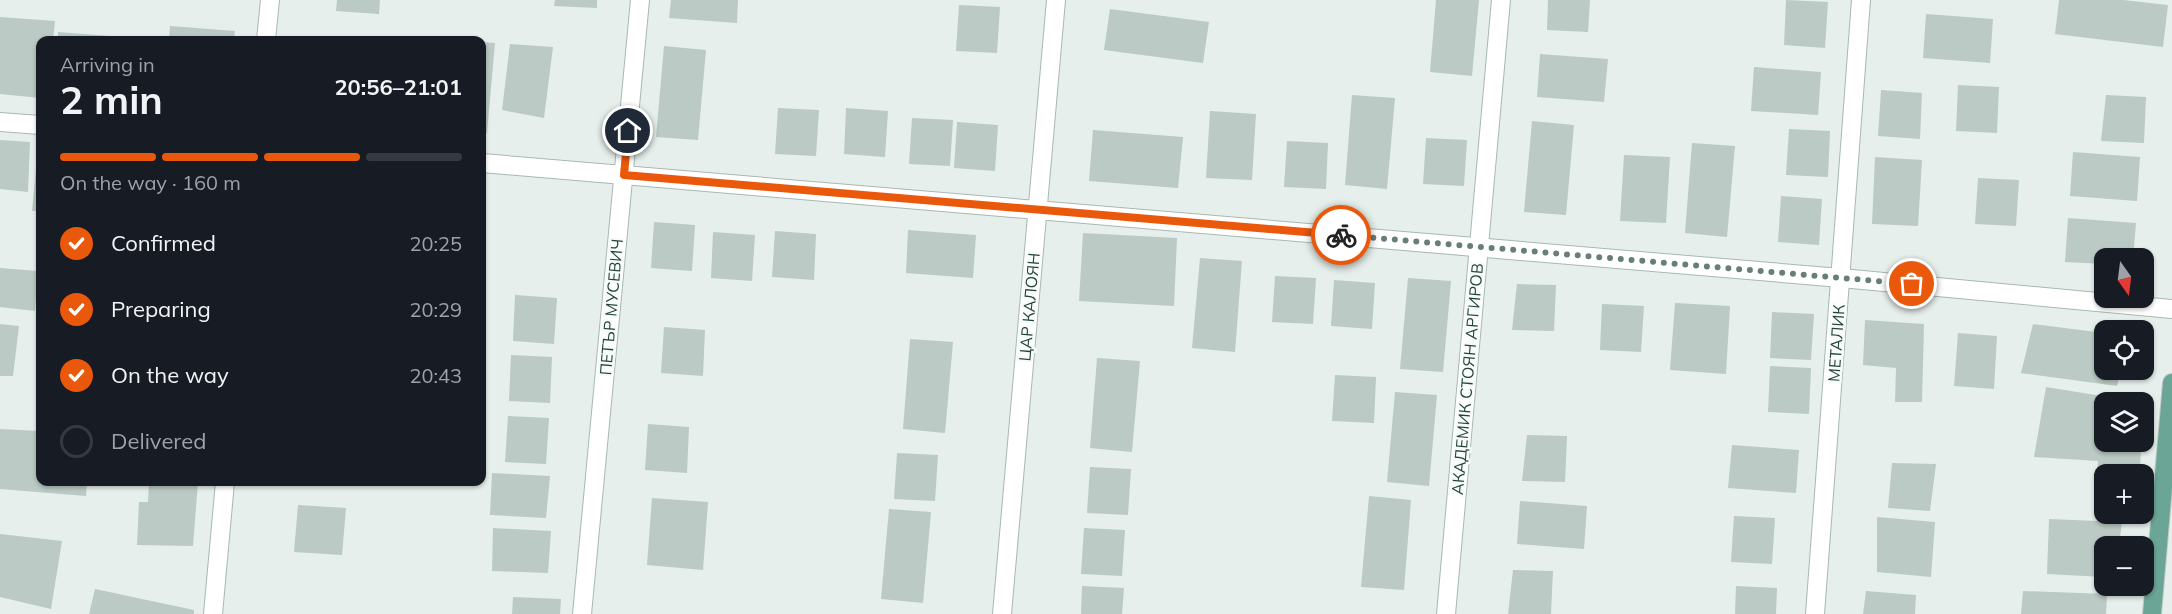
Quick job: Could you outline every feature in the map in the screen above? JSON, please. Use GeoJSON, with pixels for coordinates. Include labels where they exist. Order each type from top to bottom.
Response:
{"type":"FeatureCollection","features":[{"type":"Feature","properties":{"kind":"main road"},"geometry":{"type":"LineString","coordinates":[[2152,614],[2172,383]]}},
{"type":"Feature","properties":{"kind":"street"},"geometry":{"type":"LineString","coordinates":[[266,36],[270,0]]}},
{"type":"Feature","properties":{"kind":"street","name":"ПЕТЪР МУСЕВИЧ"},"geometry":{"type":"LineString","coordinates":[[582,614],[640,0]]}},
{"type":"Feature","properties":{"kind":"street","name":"ЦАР КАЛОЯН"},"geometry":{"type":"LineString","coordinates":[[1002,614],[1056,0]]}},
{"type":"Feature","properties":{"kind":"street","name":"АКАДЕМИК СТОЯН АРГИРОВ"},"geometry":{"type":"LineString","coordinates":[[1446,614],[1501,0]]}},
{"type":"Feature","properties":{"kind":"street","name":"МЕТАЛИК"},"geometry":{"type":"LineString","coordinates":[[1815,614],[1861,0]]}},
{"type":"Feature","properties":{"kind":"street"},"geometry":{"type":"LineString","coordinates":[[0,122],[36,125]]}},
{"type":"Feature","properties":{"kind":"street"},"geometry":{"type":"LineString","coordinates":[[486,163],[1841,278],[2172,309]]}},
{"type":"Feature","properties":{"kind":"street"},"geometry":{"type":"LineString","coordinates":[[213,614],[225,486]]}},
{"type":"Feature","properties":{"kind":"building"},"geometry":{"type":"Polygon","coordinates":[[[337,0],[380,0],[379,14],[336,11],[337,0]]]}},
{"type":"Feature","properties":{"kind":"building"},"geometry":{"type":"Polygon","coordinates":[[[555,0],[597,0],[597,8],[554,6],[555,0]]]}},
{"type":"Feature","properties":{"kind":"building"},"geometry":{"type":"Polygon","coordinates":[[[671,0],[738,0],[737,23],[669,18],[671,0]]]}},
{"type":"Feature","properties":{"kind":"building"},"geometry":{"type":"Polygon","coordinates":[[[1436,0],[1479,0],[1472,76],[1430,72],[1436,0]]]}},
{"type":"Feature","properties":{"kind":"building"},"geometry":{"type":"Polygon","coordinates":[[[1548,0],[1590,0],[1588,32],[1547,30],[1548,0]]]}},
{"type":"Feature","properties":{"kind":"building"},"geometry":{"type":"Polygon","coordinates":[[[1786,0],[1828,2],[1825,48],[1784,45],[1786,0]]]}},
{"type":"Feature","properties":{"kind":"building"},"geometry":{"type":"Polygon","coordinates":[[[2059,0],[2123,0],[2168,5],[2163,47],[2055,34],[2059,0]]]}},
{"type":"Feature","properties":{"kind":"building"},"geometry":{"type":"Polygon","coordinates":[[[959,5],[1000,7],[997,53],[956,51],[959,5]]]}},
{"type":"Feature","properties":{"kind":"building"},"geometry":{"type":"Polygon","coordinates":[[[1110,9],[1209,22],[1203,63],[1104,50],[1110,9]]]}},
{"type":"Feature","properties":{"kind":"building"},"geometry":{"type":"Polygon","coordinates":[[[1926,14],[1993,19],[1990,63],[1923,58],[1926,14]]]}},
{"type":"Feature","properties":{"kind":"building"},"geometry":{"type":"Polygon","coordinates":[[[0,17],[55,21],[53,36],[36,36],[36,98],[0,94],[0,17]]]}},
{"type":"Feature","properties":{"kind":"building"},"geometry":{"type":"Polygon","coordinates":[[[170,26],[235,31],[234,36],[169,36],[170,26]]]}},
{"type":"Feature","properties":{"kind":"building"},"geometry":{"type":"Polygon","coordinates":[[[58,32],[110,36],[58,36],[58,32]]]}},
{"type":"Feature","properties":{"kind":"building"},"geometry":{"type":"Polygon","coordinates":[[[486,42],[495,43],[486,133],[486,42]]]}},
{"type":"Feature","properties":{"kind":"building"},"geometry":{"type":"Polygon","coordinates":[[[510,44],[553,47],[544,118],[502,110],[510,44]]]}},
{"type":"Feature","properties":{"kind":"building"},"geometry":{"type":"Polygon","coordinates":[[[664,46],[706,50],[698,140],[656,137],[664,46]]]}},
{"type":"Feature","properties":{"kind":"building"},"geometry":{"type":"Polygon","coordinates":[[[1540,54],[1608,59],[1604,102],[1537,97],[1540,54]]]}},
{"type":"Feature","properties":{"kind":"building"},"geometry":{"type":"Polygon","coordinates":[[[1754,67],[1821,72],[1818,115],[1751,111],[1754,67]]]}},
{"type":"Feature","properties":{"kind":"building"},"geometry":{"type":"Polygon","coordinates":[[[1958,85],[1999,87],[1997,133],[1956,131],[1958,85]]]}},
{"type":"Feature","properties":{"kind":"building"},"geometry":{"type":"Polygon","coordinates":[[[1881,90],[1922,93],[1920,139],[1878,136],[1881,90]]]}},
{"type":"Feature","properties":{"kind":"building"},"geometry":{"type":"Polygon","coordinates":[[[1352,95],[1395,98],[1387,189],[1345,185],[1352,95]]]}},
{"type":"Feature","properties":{"kind":"building"},"geometry":{"type":"Polygon","coordinates":[[[2106,95],[2146,97],[2144,143],[2101,141],[2106,95]]]}},
{"type":"Feature","properties":{"kind":"building"},"geometry":{"type":"Polygon","coordinates":[[[778,108],[819,110],[816,156],[775,154],[778,108]]]}},
{"type":"Feature","properties":{"kind":"building"},"geometry":{"type":"Polygon","coordinates":[[[846,108],[888,111],[885,157],[844,154],[846,108]]]}},
{"type":"Feature","properties":{"kind":"building"},"geometry":{"type":"Polygon","coordinates":[[[1210,111],[1256,114],[1252,180],[1206,178],[1210,111]]]}},
{"type":"Feature","properties":{"kind":"building"},"geometry":{"type":"Polygon","coordinates":[[[912,118],[953,120],[950,166],[909,164],[912,118]]]}},
{"type":"Feature","properties":{"kind":"building"},"geometry":{"type":"Polygon","coordinates":[[[1532,121],[1574,125],[1566,215],[1524,212],[1532,121]]]}},
{"type":"Feature","properties":{"kind":"building"},"geometry":{"type":"Polygon","coordinates":[[[957,122],[998,125],[995,171],[954,168],[957,122]]]}},
{"type":"Feature","properties":{"kind":"building"},"geometry":{"type":"Polygon","coordinates":[[[1789,129],[1830,131],[1828,177],[1786,175],[1789,129]]]}},
{"type":"Feature","properties":{"kind":"building"},"geometry":{"type":"Polygon","coordinates":[[[1093,130],[1183,137],[1178,188],[1089,181],[1093,130]]]}},
{"type":"Feature","properties":{"kind":"building"},"geometry":{"type":"Polygon","coordinates":[[[1426,138],[1467,140],[1464,186],[1423,184],[1426,138]]]}},
{"type":"Feature","properties":{"kind":"building"},"geometry":{"type":"Polygon","coordinates":[[[0,140],[30,142],[28,192],[0,189],[0,140]]]}},
{"type":"Feature","properties":{"kind":"building"},"geometry":{"type":"Polygon","coordinates":[[[1287,141],[1328,143],[1326,189],[1284,187],[1287,141]]]}},
{"type":"Feature","properties":{"kind":"building"},"geometry":{"type":"Polygon","coordinates":[[[1692,143],[1735,146],[1727,237],[1685,233],[1692,143]]]}},
{"type":"Feature","properties":{"kind":"building"},"geometry":{"type":"Polygon","coordinates":[[[2073,152],[2140,157],[2137,201],[2070,196],[2073,152]]]}},
{"type":"Feature","properties":{"kind":"building"},"geometry":{"type":"Polygon","coordinates":[[[1624,155],[1670,157],[1666,223],[1620,221],[1624,155]]]}},
{"type":"Feature","properties":{"kind":"building"},"geometry":{"type":"Polygon","coordinates":[[[1875,157],[1922,160],[1918,226],[1872,224],[1875,157]]]}},
{"type":"Feature","properties":{"kind":"building"},"geometry":{"type":"Polygon","coordinates":[[[36,169],[36,211],[32,211],[36,169]]]}},
{"type":"Feature","properties":{"kind":"building"},"geometry":{"type":"Polygon","coordinates":[[[1978,178],[2019,180],[2016,226],[1975,224],[1978,178]]]}},
{"type":"Feature","properties":{"kind":"building"},"geometry":{"type":"Polygon","coordinates":[[[1781,196],[1822,199],[1819,245],[1778,242],[1781,196]]]}},
{"type":"Feature","properties":{"kind":"building"},"geometry":{"type":"Polygon","coordinates":[[[2068,218],[2136,223],[2134,248],[2094,248],[2094,263],[2065,262],[2068,218]]]}},
{"type":"Feature","properties":{"kind":"building"},"geometry":{"type":"Polygon","coordinates":[[[654,222],[695,225],[692,271],[651,268],[654,222]]]}},
{"type":"Feature","properties":{"kind":"building"},"geometry":{"type":"Polygon","coordinates":[[[908,230],[976,235],[973,278],[906,273],[908,230]]]}},
{"type":"Feature","properties":{"kind":"building"},"geometry":{"type":"Polygon","coordinates":[[[775,231],[816,234],[814,280],[772,277],[775,231]]]}},
{"type":"Feature","properties":{"kind":"building"},"geometry":{"type":"Polygon","coordinates":[[[713,232],[755,235],[752,281],[711,278],[713,232]]]}},
{"type":"Feature","properties":{"kind":"building"},"geometry":{"type":"Polygon","coordinates":[[[1083,233],[1177,238],[1174,306],[1079,301],[1083,233]]]}},
{"type":"Feature","properties":{"kind":"building"},"geometry":{"type":"Polygon","coordinates":[[[1200,258],[1242,261],[1235,352],[1192,348],[1200,258]]]}},
{"type":"Feature","properties":{"kind":"building"},"geometry":{"type":"Polygon","coordinates":[[[0,268],[36,271],[35,311],[0,307],[0,268]]]}},
{"type":"Feature","properties":{"kind":"building"},"geometry":{"type":"Polygon","coordinates":[[[1275,276],[1316,278],[1313,324],[1272,322],[1275,276]]]}},
{"type":"Feature","properties":{"kind":"building"},"geometry":{"type":"Polygon","coordinates":[[[1408,278],[1451,281],[1443,372],[1400,369],[1408,278]]]}},
{"type":"Feature","properties":{"kind":"building"},"geometry":{"type":"Polygon","coordinates":[[[1334,280],[1375,283],[1372,329],[1331,326],[1334,280]]]}},
{"type":"Feature","properties":{"kind":"building"},"geometry":{"type":"Polygon","coordinates":[[[1517,284],[1556,285],[1554,331],[1512,330],[1517,284]]]}},
{"type":"Feature","properties":{"kind":"building"},"geometry":{"type":"Polygon","coordinates":[[[515,295],[557,298],[554,344],[513,341],[515,295]]]}},
{"type":"Feature","properties":{"kind":"building"},"geometry":{"type":"Polygon","coordinates":[[[1675,303],[1730,306],[1726,374],[1670,370],[1675,303]]]}},
{"type":"Feature","properties":{"kind":"building"},"geometry":{"type":"Polygon","coordinates":[[[1602,304],[1644,306],[1641,352],[1600,350],[1602,304]]]}},
{"type":"Feature","properties":{"kind":"building"},"geometry":{"type":"Polygon","coordinates":[[[1772,312],[1814,314],[1811,360],[1770,358],[1772,312]]]}},
{"type":"Feature","properties":{"kind":"building"},"geometry":{"type":"Polygon","coordinates":[[[1865,320],[1924,324],[1922,402],[1895,402],[1896,368],[1863,365],[1865,320]]]}},
{"type":"Feature","properties":{"kind":"building"},"geometry":{"type":"Polygon","coordinates":[[[0,324],[19,326],[13,376],[0,376],[0,324]]]}},
{"type":"Feature","properties":{"kind":"building"},"geometry":{"type":"Polygon","coordinates":[[[2033,324],[2094,332],[2094,380],[2118,380],[2117,386],[2021,373],[2033,324]]]}},
{"type":"Feature","properties":{"kind":"building"},"geometry":{"type":"Polygon","coordinates":[[[664,327],[705,330],[703,376],[661,373],[664,327]]]}},
{"type":"Feature","properties":{"kind":"building"},"geometry":{"type":"Polygon","coordinates":[[[1958,333],[1997,336],[1994,389],[1954,386],[1958,333]]]}},
{"type":"Feature","properties":{"kind":"building"},"geometry":{"type":"Polygon","coordinates":[[[910,339],[953,342],[945,433],[903,429],[910,339]]]}},
{"type":"Feature","properties":{"kind":"building"},"geometry":{"type":"Polygon","coordinates":[[[511,355],[552,357],[550,403],[509,401],[511,355]]]}},
{"type":"Feature","properties":{"kind":"building"},"geometry":{"type":"Polygon","coordinates":[[[1097,358],[1140,361],[1132,452],[1090,448],[1097,358]]]}},
{"type":"Feature","properties":{"kind":"building"},"geometry":{"type":"Polygon","coordinates":[[[1770,366],[1811,368],[1809,414],[1768,412],[1770,366]]]}},
{"type":"Feature","properties":{"kind":"building"},"geometry":{"type":"Polygon","coordinates":[[[1335,375],[1376,377],[1374,423],[1332,421],[1335,375]]]}},
{"type":"Feature","properties":{"kind":"building"},"geometry":{"type":"Polygon","coordinates":[[[2046,387],[2094,395],[2094,452],[2141,452],[2140,464],[2098,464],[2098,461],[2034,457],[2046,387]]]}},
{"type":"Feature","properties":{"kind":"building"},"geometry":{"type":"Polygon","coordinates":[[[1395,392],[1437,395],[1429,486],[1387,482],[1395,392]]]}},
{"type":"Feature","properties":{"kind":"building"},"geometry":{"type":"Polygon","coordinates":[[[508,416],[549,418],[546,464],[505,462],[508,416]]]}},
{"type":"Feature","properties":{"kind":"building"},"geometry":{"type":"Polygon","coordinates":[[[648,424],[689,427],[687,473],[645,470],[648,424]]]}},
{"type":"Feature","properties":{"kind":"building"},"geometry":{"type":"Polygon","coordinates":[[[0,429],[36,431],[36,486],[87,486],[86,496],[0,489],[0,429]]]}},
{"type":"Feature","properties":{"kind":"building"},"geometry":{"type":"Polygon","coordinates":[[[1527,435],[1567,436],[1565,482],[1522,481],[1527,435]]]}},
{"type":"Feature","properties":{"kind":"building"},"geometry":{"type":"Polygon","coordinates":[[[1732,445],[1799,450],[1796,493],[1728,488],[1732,445]]]}},
{"type":"Feature","properties":{"kind":"building"},"geometry":{"type":"Polygon","coordinates":[[[897,453],[938,455],[935,501],[894,499],[897,453]]]}},
{"type":"Feature","properties":{"kind":"building"},"geometry":{"type":"Polygon","coordinates":[[[1892,463],[1936,464],[1930,511],[1888,508],[1892,463]]]}},
{"type":"Feature","properties":{"kind":"building"},"geometry":{"type":"Polygon","coordinates":[[[1090,467],[1131,469],[1128,515],[1087,513],[1090,467]]]}},
{"type":"Feature","properties":{"kind":"building"},"geometry":{"type":"Polygon","coordinates":[[[492,473],[550,476],[546,518],[490,515],[492,473]]]}},
{"type":"Feature","properties":{"kind":"building"},"geometry":{"type":"Polygon","coordinates":[[[149,486],[198,486],[193,546],[137,545],[139,502],[148,502],[149,486]]]}},
{"type":"Feature","properties":{"kind":"building"},"geometry":{"type":"Polygon","coordinates":[[[1369,496],[1411,500],[1404,590],[1361,587],[1369,496]]]}},
{"type":"Feature","properties":{"kind":"building"},"geometry":{"type":"Polygon","coordinates":[[[652,498],[708,502],[703,570],[647,565],[652,498]]]}},
{"type":"Feature","properties":{"kind":"building"},"geometry":{"type":"Polygon","coordinates":[[[1520,501],[1587,506],[1584,549],[1517,544],[1520,501]]]}},
{"type":"Feature","properties":{"kind":"building"},"geometry":{"type":"Polygon","coordinates":[[[298,505],[346,508],[342,555],[294,552],[298,505]]]}},
{"type":"Feature","properties":{"kind":"building"},"geometry":{"type":"Polygon","coordinates":[[[889,509],[931,512],[923,603],[881,599],[889,509]]]}},
{"type":"Feature","properties":{"kind":"building"},"geometry":{"type":"Polygon","coordinates":[[[1734,516],[1775,518],[1772,564],[1731,562],[1734,516]]]}},
{"type":"Feature","properties":{"kind":"building"},"geometry":{"type":"Polygon","coordinates":[[[1877,517],[1935,522],[1931,577],[1877,572],[1877,517]]]}},
{"type":"Feature","properties":{"kind":"building"},"geometry":{"type":"Polygon","coordinates":[[[2049,519],[2094,521],[2094,524],[2122,524],[2120,536],[2094,536],[2094,576],[2047,574],[2049,519]]]}},
{"type":"Feature","properties":{"kind":"building"},"geometry":{"type":"Polygon","coordinates":[[[493,528],[551,531],[548,573],[492,571],[493,528]]]}},
{"type":"Feature","properties":{"kind":"building"},"geometry":{"type":"Polygon","coordinates":[[[1084,528],[1125,530],[1122,576],[1081,574],[1084,528]]]}},
{"type":"Feature","properties":{"kind":"building"},"geometry":{"type":"Polygon","coordinates":[[[0,534],[62,541],[51,609],[0,597],[0,534]]]}},
{"type":"Feature","properties":{"kind":"building"},"geometry":{"type":"Polygon","coordinates":[[[1513,570],[1553,571],[1551,614],[1508,614],[1513,570]]]}},
{"type":"Feature","properties":{"kind":"building"},"geometry":{"type":"Polygon","coordinates":[[[1082,586],[1124,588],[1122,614],[1081,614],[1082,586]]]}},
{"type":"Feature","properties":{"kind":"building"},"geometry":{"type":"Polygon","coordinates":[[[1736,586],[1777,588],[1776,614],[1735,614],[1736,586]]]}},
{"type":"Feature","properties":{"kind":"building"},"geometry":{"type":"Polygon","coordinates":[[[95,589],[194,610],[194,614],[89,614],[95,589]]]}},
{"type":"Feature","properties":{"kind":"building"},"geometry":{"type":"Polygon","coordinates":[[[1866,591],[1916,595],[1915,614],[1863,614],[1866,591]]]}},
{"type":"Feature","properties":{"kind":"building"},"geometry":{"type":"Polygon","coordinates":[[[2023,591],[2107,596],[2106,614],[2021,614],[2023,591]]]}},
{"type":"Feature","properties":{"kind":"building"},"geometry":{"type":"Polygon","coordinates":[[[513,597],[561,599],[560,614],[512,614],[513,597]]]}},
{"type":"Feature","properties":{"kind":"way so far"},"geometry":{"type":"LineString","coordinates":[[1341,235],[1912,284]]}},
{"type":"Feature","properties":{"kind":"route"},"geometry":{"type":"LineString","coordinates":[[628,131],[624,175],[1341,235]]}}]}
